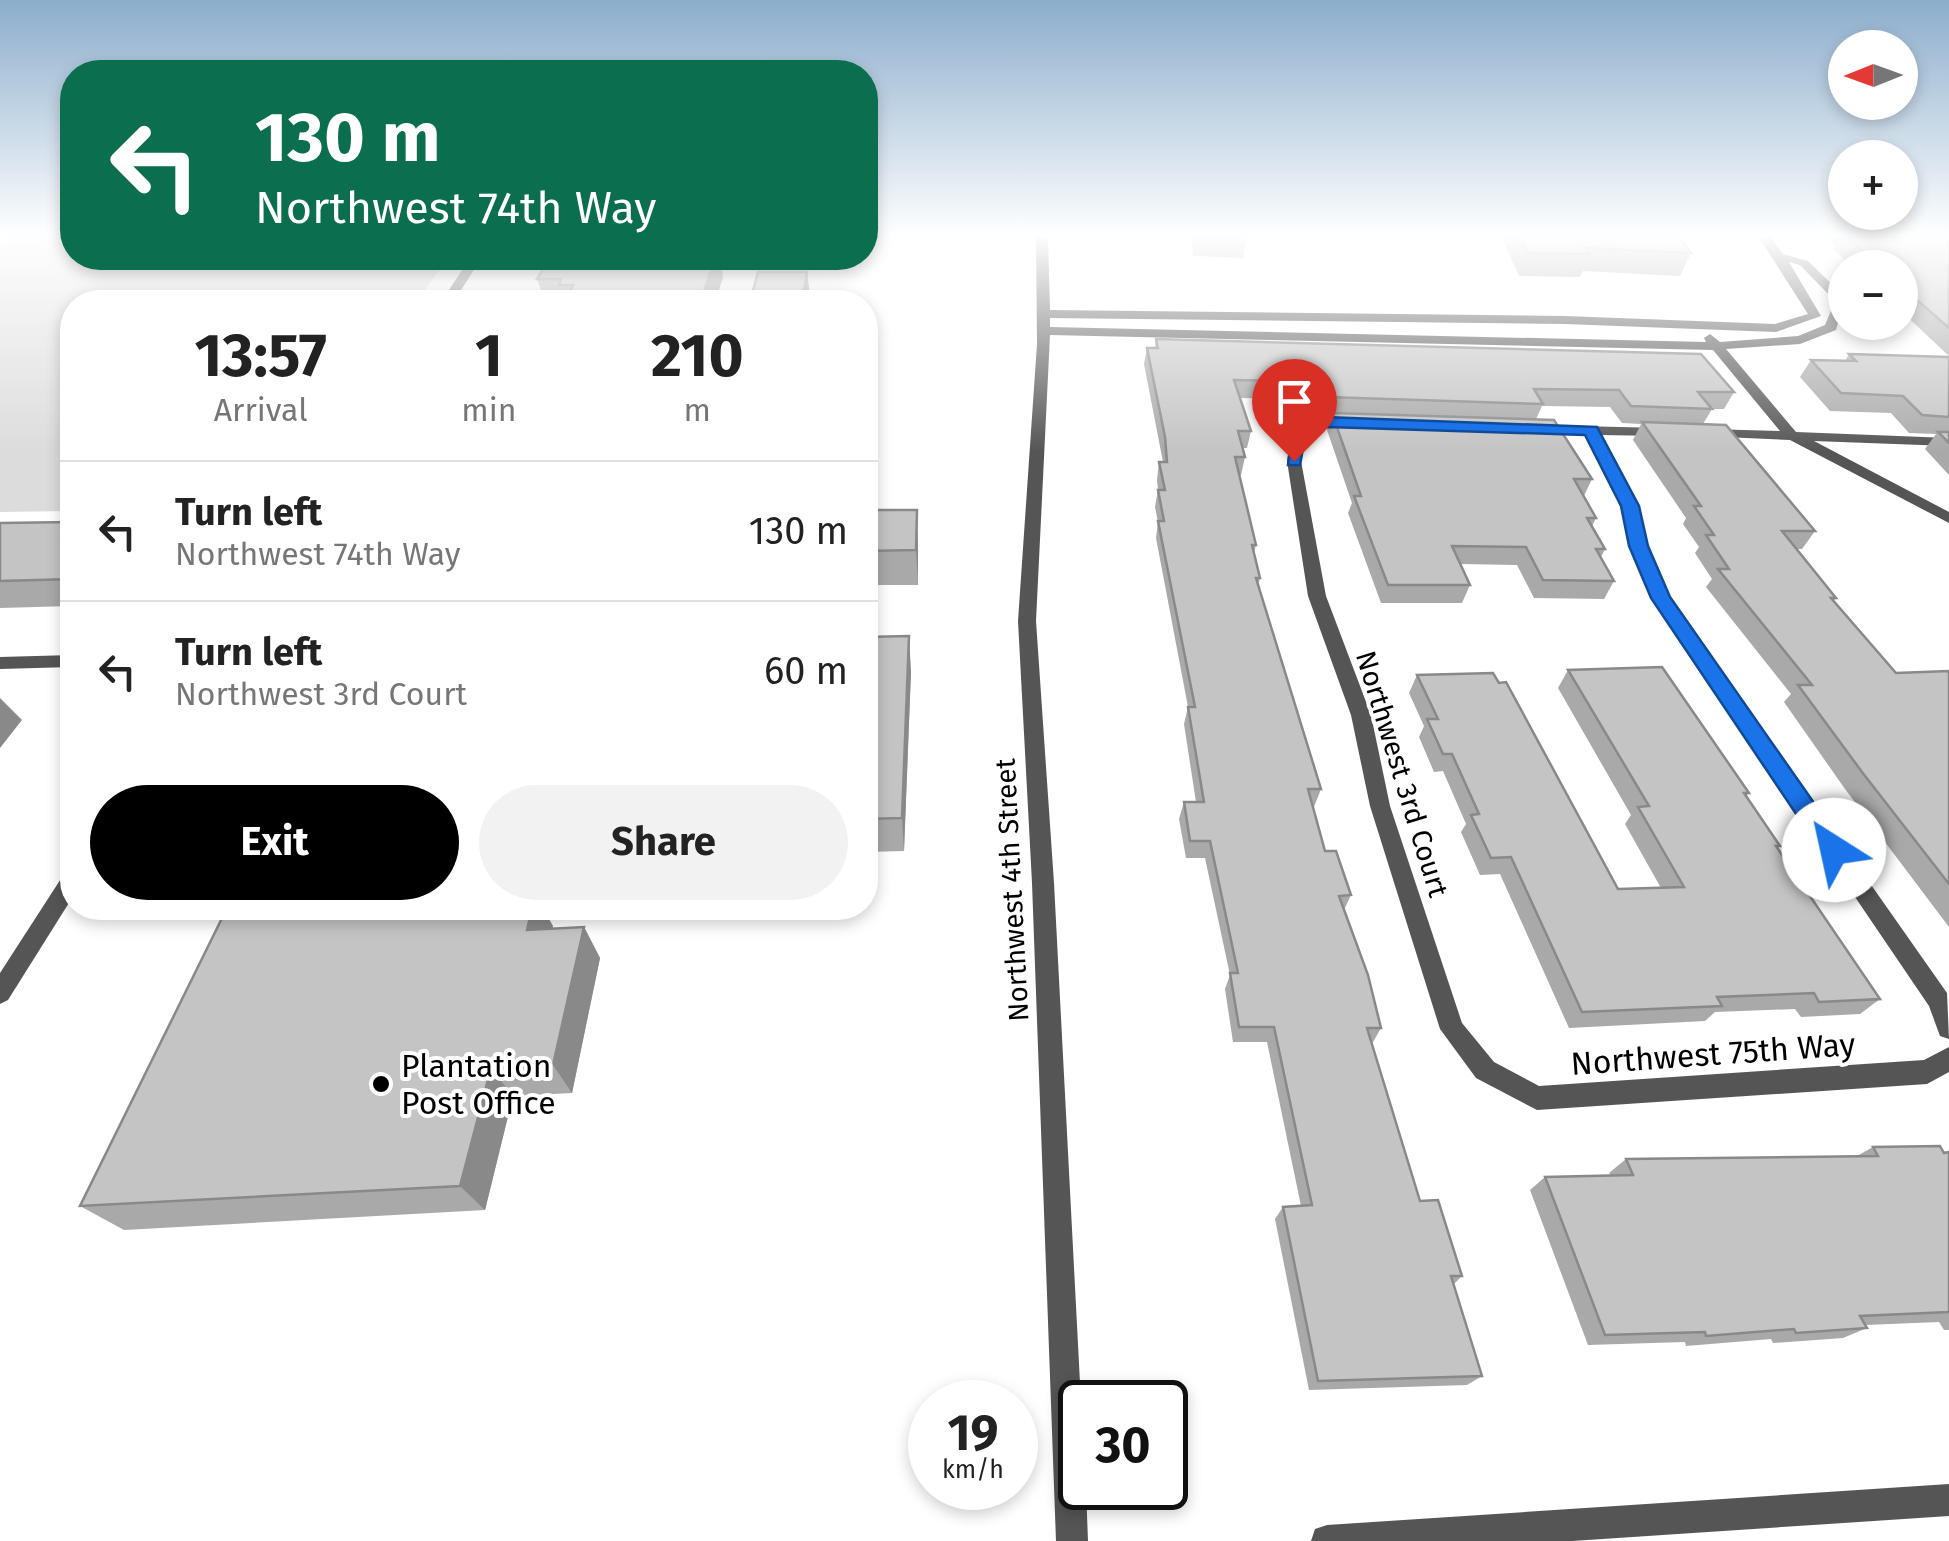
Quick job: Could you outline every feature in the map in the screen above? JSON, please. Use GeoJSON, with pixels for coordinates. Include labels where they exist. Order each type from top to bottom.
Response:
{"type":"FeatureCollection","features":[{"type":"Feature","properties":{"kind":"street","name":"Northwest 4th Street"},"geometry":{"type":"LineString","coordinates":[[1044,308],[1027,621],[1044,903],[1072,1541]]}},
{"type":"Feature","properties":{"kind":"street"},"geometry":{"type":"LineString","coordinates":[[1044,322],[1565,320],[1776,328],[1816,316],[1811,308]]}},
{"type":"Feature","properties":{"kind":"street"},"geometry":{"type":"LineString","coordinates":[[1044,322],[1717,346],[1800,340],[1831,326],[1838,308]]}},
{"type":"Feature","properties":{"kind":"street"},"geometry":{"type":"LineString","coordinates":[[1699,325],[1791,435],[1949,518]]}},
{"type":"Feature","properties":{"kind":"street","name":"Northwest 3rd Court"},"geometry":{"type":"LineString","coordinates":[[1381,424],[1324,422],[1308,428],[1298,434],[1294,461],[1317,596],[1361,715],[1380,806],[1452,1029],[1484,1070]]}},
{"type":"Feature","properties":{"kind":"street"},"geometry":{"type":"LineString","coordinates":[[1515,428],[1949,442]]}},
{"type":"Feature","properties":{"kind":"street"},"geometry":{"type":"LineString","coordinates":[[1591,431],[1630,506],[1638,546],[1661,598],[1939,1001],[1949,1028]]}},
{"type":"Feature","properties":{"kind":"street"},"geometry":{"type":"LineString","coordinates":[[0,662],[60,661]]}},
{"type":"Feature","properties":{"kind":"street"},"geometry":{"type":"LineString","coordinates":[[0,993],[60,899]]}},
{"type":"Feature","properties":{"kind":"street","name":"Northwest 75th Way"},"geometry":{"type":"LineString","coordinates":[[1484,1070],[1537,1098],[1927,1072],[1949,1059]]}},
{"type":"Feature","properties":{"kind":"street"},"geometry":{"type":"LineString","coordinates":[[1327,1541],[1949,1500]]}},
{"type":"Feature","properties":{"kind":"shaded area"},"geometry":{"type":"Polygon","coordinates":[[[0,308],[60,308],[60,511],[0,512],[0,308]]]}},
{"type":"Feature","properties":{"kind":"building"},"geometry":{"type":"Polygon","coordinates":[[[1926,308],[1949,308],[1949,328],[1926,308]]]}},
{"type":"Feature","properties":{"kind":"building"},"geometry":{"type":"Polygon","coordinates":[[[1156,339],[1701,354],[1734,392],[1698,392],[1712,409],[1631,406],[1619,390],[1534,389],[1543,404],[1327,397],[1322,382],[1234,380],[1251,431],[1238,431],[1245,457],[1235,457],[1256,545],[1252,545],[1260,578],[1256,578],[1321,789],[1308,789],[1325,851],[1336,851],[1351,895],[1339,896],[1368,975],[1381,1028],[1367,1028],[1420,1201],[1438,1200],[1462,1276],[1451,1276],[1482,1376],[1318,1381],[1283,1207],[1312,1205],[1274,1027],[1239,1027],[1230,973],[1238,973],[1210,841],[1190,841],[1184,802],[1204,802],[1188,707],[1195,707],[1158,521],[1164,521],[1158,490],[1165,490],[1159,462],[1167,462],[1147,348],[1158,348],[1156,339]]]}},
{"type":"Feature","properties":{"kind":"building"},"geometry":{"type":"Polygon","coordinates":[[[1849,354],[1949,357],[1949,417],[1922,415],[1903,396],[1841,393],[1811,360],[1856,361],[1849,354]]]}},
{"type":"Feature","properties":{"kind":"building"},"geometry":{"type":"Polygon","coordinates":[[[1332,413],[1554,420],[1592,479],[1574,479],[1596,518],[1587,518],[1605,549],[1596,549],[1614,581],[1543,580],[1526,547],[1452,546],[1470,585],[1388,585],[1354,496],[1361,496],[1332,413]]]}},
{"type":"Feature","properties":{"kind":"building"},"geometry":{"type":"Polygon","coordinates":[[[1642,422],[1726,425],[1815,531],[1782,531],[1836,598],[1831,598],[1896,673],[1949,671],[1949,884],[1798,685],[1812,685],[1718,569],[1729,569],[1706,535],[1714,535],[1694,506],[1701,506],[1642,422]]]}},
{"type":"Feature","properties":{"kind":"building"},"geometry":{"type":"Polygon","coordinates":[[[878,510],[917,510],[916,550],[878,551],[878,510]]]}},
{"type":"Feature","properties":{"kind":"building"},"geometry":{"type":"Polygon","coordinates":[[[60,522],[60,579],[0,581],[0,523],[60,522]]]}},
{"type":"Feature","properties":{"kind":"building"},"geometry":{"type":"Polygon","coordinates":[[[909,636],[902,818],[878,819],[878,637],[909,636]]]}},
{"type":"Feature","properties":{"kind":"building"},"geometry":{"type":"Polygon","coordinates":[[[1662,667],[1749,793],[1744,793],[1780,846],[1776,846],[1880,999],[1819,1002],[1814,993],[1717,997],[1722,1006],[1582,1012],[1511,857],[1491,858],[1471,815],[1479,814],[1452,754],[1443,754],[1427,719],[1438,719],[1417,675],[1493,673],[1499,683],[1506,682],[1618,889],[1684,887],[1638,807],[1649,806],[1568,670],[1662,667]]]}},
{"type":"Feature","properties":{"kind":"building","name":"Plantation Post Office"},"geometry":{"type":"Polygon","coordinates":[[[221,920],[529,920],[527,930],[584,927],[553,1065],[491,1068],[460,1186],[80,1206],[221,920]]]}},
{"type":"Feature","properties":{"kind":"building"},"geometry":{"type":"Polygon","coordinates":[[[1940,1146],[1944,1153],[1949,1152],[1949,1312],[1860,1316],[1867,1328],[1706,1336],[1705,1332],[1605,1335],[1545,1177],[1633,1175],[1626,1159],[1878,1156],[1873,1147],[1940,1146]]]}},
{"type":"Feature","properties":{"kind":"place","name":"Plantation Post Office"},"geometry":{"type":"Point","coordinates":[381,1084]}},
{"type":"Feature","properties":{"kind":"route"},"geometry":{"type":"LineString","coordinates":[[1294,461],[1298,434],[1324,422],[1591,431],[1630,506],[1638,546],[1661,598],[1834,850]]}}]}
